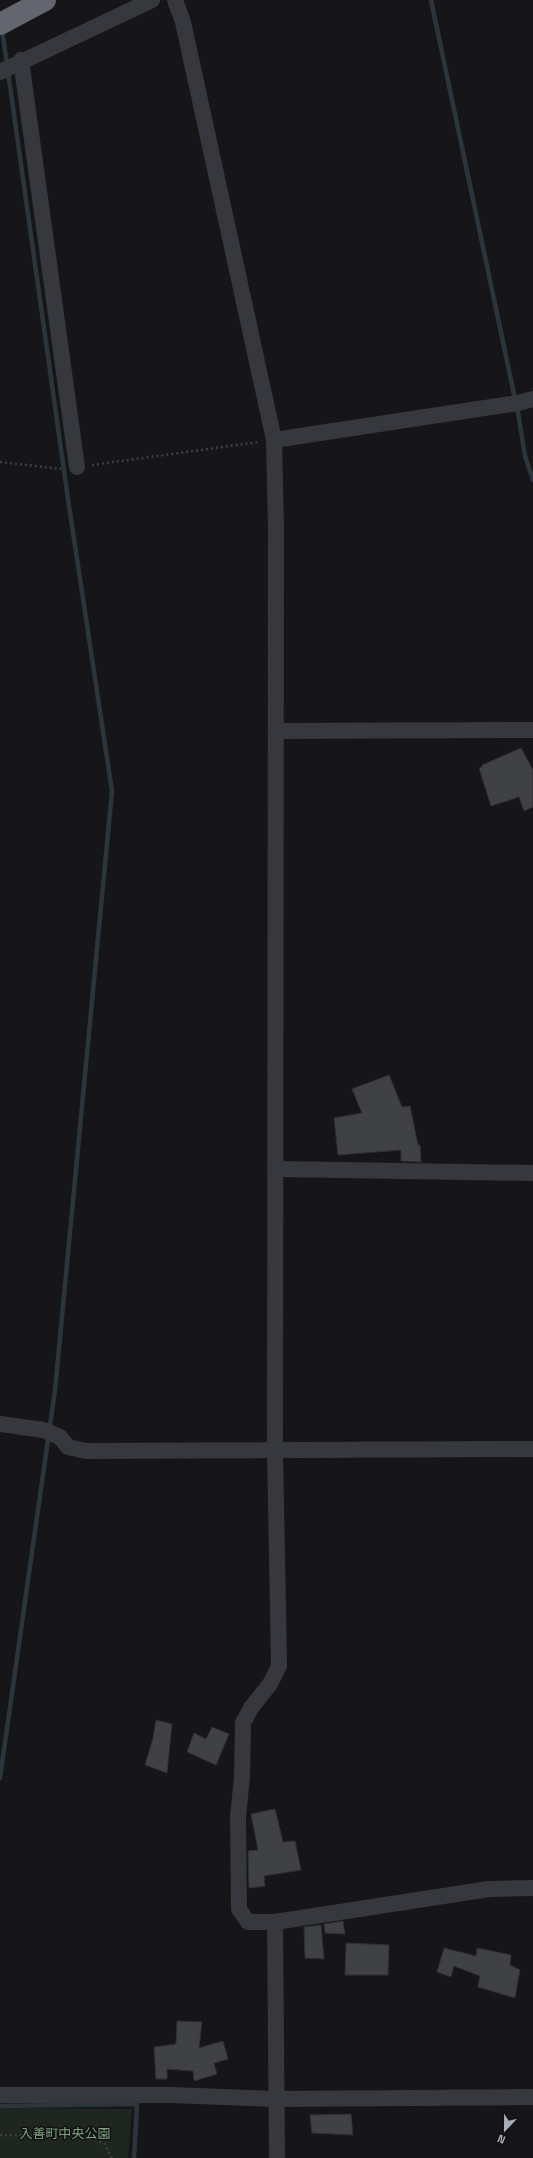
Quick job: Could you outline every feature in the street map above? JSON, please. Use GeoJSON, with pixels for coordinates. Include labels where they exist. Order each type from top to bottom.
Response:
{"type":"FeatureCollection","features":[{"type":"Feature","properties":{"kind":"highway"},"geometry":{"type":"LineString","coordinates":[[0,24],[45,0]]}},
{"type":"Feature","properties":{"kind":"street"},"geometry":{"type":"LineString","coordinates":[[0,72],[21,60],[152,0]]}},
{"type":"Feature","properties":{"kind":"street"},"geometry":{"type":"LineString","coordinates":[[175,0],[183,22],[274,440],[277,731],[277,1169],[275,1450],[278,1666],[270,1684],[251,1708],[243,1723],[242,1777],[238,1816],[239,1909],[248,1922],[275,1922],[490,1889],[533,1888]]}},
{"type":"Feature","properties":{"kind":"street"},"geometry":{"type":"LineString","coordinates":[[21,60],[77,467]]}},
{"type":"Feature","properties":{"kind":"street"},"geometry":{"type":"LineString","coordinates":[[274,440],[518,403],[533,399]]}},
{"type":"Feature","properties":{"kind":"street"},"geometry":{"type":"LineString","coordinates":[[277,731],[533,730]]}},
{"type":"Feature","properties":{"kind":"street"},"geometry":{"type":"LineString","coordinates":[[277,1169],[533,1173]]}},
{"type":"Feature","properties":{"kind":"street"},"geometry":{"type":"LineString","coordinates":[[0,1424],[43,1430],[60,1437],[68,1447],[86,1451],[533,1449]]}},
{"type":"Feature","properties":{"kind":"street"},"geometry":{"type":"LineString","coordinates":[[275,1922],[277,2158]]}},
{"type":"Feature","properties":{"kind":"street"},"geometry":{"type":"LineString","coordinates":[[0,2095],[171,2095],[277,2099],[533,2097]]}},
{"type":"Feature","properties":{"kind":"path"},"geometry":{"type":"LineString","coordinates":[[0,462],[58,469],[274,440]]}},
{"type":"Feature","properties":{"kind":"path"},"geometry":{"type":"LineString","coordinates":[[0,2135],[85,2137],[104,2143],[112,2158]]}},
{"type":"Feature","properties":{"kind":"green space","name":"入善町中央公園"},"geometry":{"type":"Polygon","coordinates":[[[0,2108],[132,2109],[128,2158],[0,2158],[0,2108]]]}},
{"type":"Feature","properties":{"kind":"building"},"geometry":{"type":"Polygon","coordinates":[[[521,748],[533,770],[533,807],[524,811],[519,797],[491,806],[479,768],[482,767],[482,765],[521,748]]]}},
{"type":"Feature","properties":{"kind":"building"},"geometry":{"type":"Polygon","coordinates":[[[389,1075],[402,1107],[410,1106],[418,1145],[420,1145],[421,1162],[401,1161],[401,1150],[338,1155],[334,1118],[362,1113],[352,1089],[389,1075]]]}},
{"type":"Feature","properties":{"kind":"building"},"geometry":{"type":"Polygon","coordinates":[[[156,1720],[172,1724],[167,1773],[145,1765],[153,1738],[156,1720]]]}},
{"type":"Feature","properties":{"kind":"building"},"geometry":{"type":"Polygon","coordinates":[[[212,1727],[229,1734],[216,1765],[187,1752],[194,1733],[206,1739],[212,1727]]]}},
{"type":"Feature","properties":{"kind":"building"},"geometry":{"type":"Polygon","coordinates":[[[275,1809],[283,1842],[295,1841],[301,1870],[264,1876],[265,1886],[249,1888],[248,1851],[258,1850],[251,1814],[275,1809]]]}},
{"type":"Feature","properties":{"kind":"building"},"geometry":{"type":"Polygon","coordinates":[[[343,1921],[345,1934],[325,1933],[324,1924],[343,1921]]]}},
{"type":"Feature","properties":{"kind":"building"},"geometry":{"type":"Polygon","coordinates":[[[321,1925],[324,1959],[305,1958],[304,1927],[321,1925]]]}},
{"type":"Feature","properties":{"kind":"building"},"geometry":{"type":"Polygon","coordinates":[[[346,1943],[389,1945],[388,1975],[345,1975],[346,1943]]]}},
{"type":"Feature","properties":{"kind":"building"},"geometry":{"type":"Polygon","coordinates":[[[444,1948],[476,1956],[477,1948],[511,1955],[510,1965],[520,1970],[515,1998],[478,1987],[480,1976],[454,1966],[451,1977],[437,1972],[444,1948]]]}},
{"type":"Feature","properties":{"kind":"building"},"geometry":{"type":"Polygon","coordinates":[[[177,2021],[202,2022],[199,2048],[223,2041],[228,2059],[214,2063],[217,2074],[194,2081],[193,2071],[167,2069],[167,2079],[156,2079],[154,2047],[176,2044],[177,2021]]]}},
{"type":"Feature","properties":{"kind":"building"},"geometry":{"type":"Polygon","coordinates":[[[351,2114],[353,2135],[312,2133],[310,2115],[351,2114]]]}},
{"type":"Feature","properties":{"kind":"waterway"},"geometry":{"type":"LineString","coordinates":[[431,0],[519,418],[525,456],[533,480]]}},
{"type":"Feature","properties":{"kind":"waterway"},"geometry":{"type":"LineString","coordinates":[[0,1778],[55,1390],[112,791],[68,499],[2,29]]}},
{"type":"Feature","properties":{"kind":"waterway"},"geometry":{"type":"LineString","coordinates":[[0,2106],[137,2104],[134,2158]]}}]}
